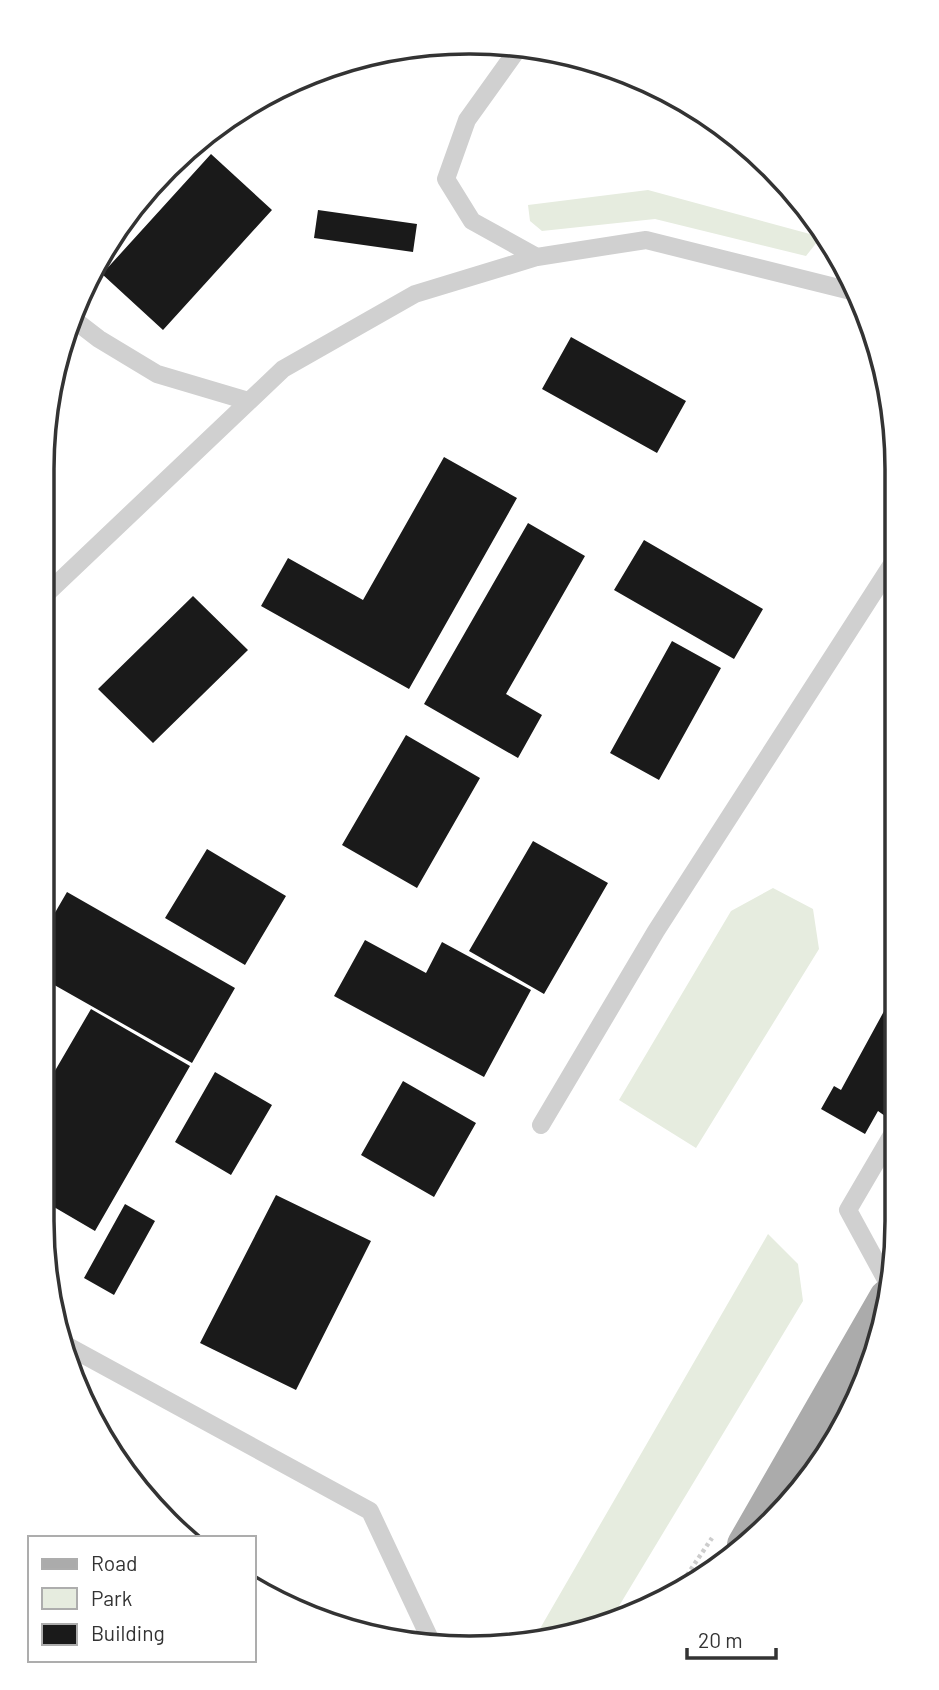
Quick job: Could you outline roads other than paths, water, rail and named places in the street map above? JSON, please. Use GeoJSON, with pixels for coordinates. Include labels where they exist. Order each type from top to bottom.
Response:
{"type":"FeatureCollection","features":[{"type":"Feature","properties":{"kind":"main road"},"geometry":{"type":"LineString","coordinates":[[730,1539],[872,1322]]}},
{"type":"Feature","properties":{"kind":"lane"},"geometry":{"type":"LineString","coordinates":[[512,57],[467,120],[446,179],[472,221],[537,257]]}},
{"type":"Feature","properties":{"kind":"lane"},"geometry":{"type":"LineString","coordinates":[[54,586],[283,369],[415,294],[537,257],[646,240],[843,289]]}},
{"type":"Feature","properties":{"kind":"lane"},"geometry":{"type":"LineString","coordinates":[[81,324],[99,339],[157,374],[248,401]]}},
{"type":"Feature","properties":{"kind":"lane"},"geometry":{"type":"LineString","coordinates":[[541,1125],[656,931],[885,575]]}},
{"type":"Feature","properties":{"kind":"lane"},"geometry":{"type":"LineString","coordinates":[[881,1271],[848,1210],[885,1147]]}},
{"type":"Feature","properties":{"kind":"lane"},"geometry":{"type":"LineString","coordinates":[[75,1350],[370,1511],[428,1633]]}}]}
